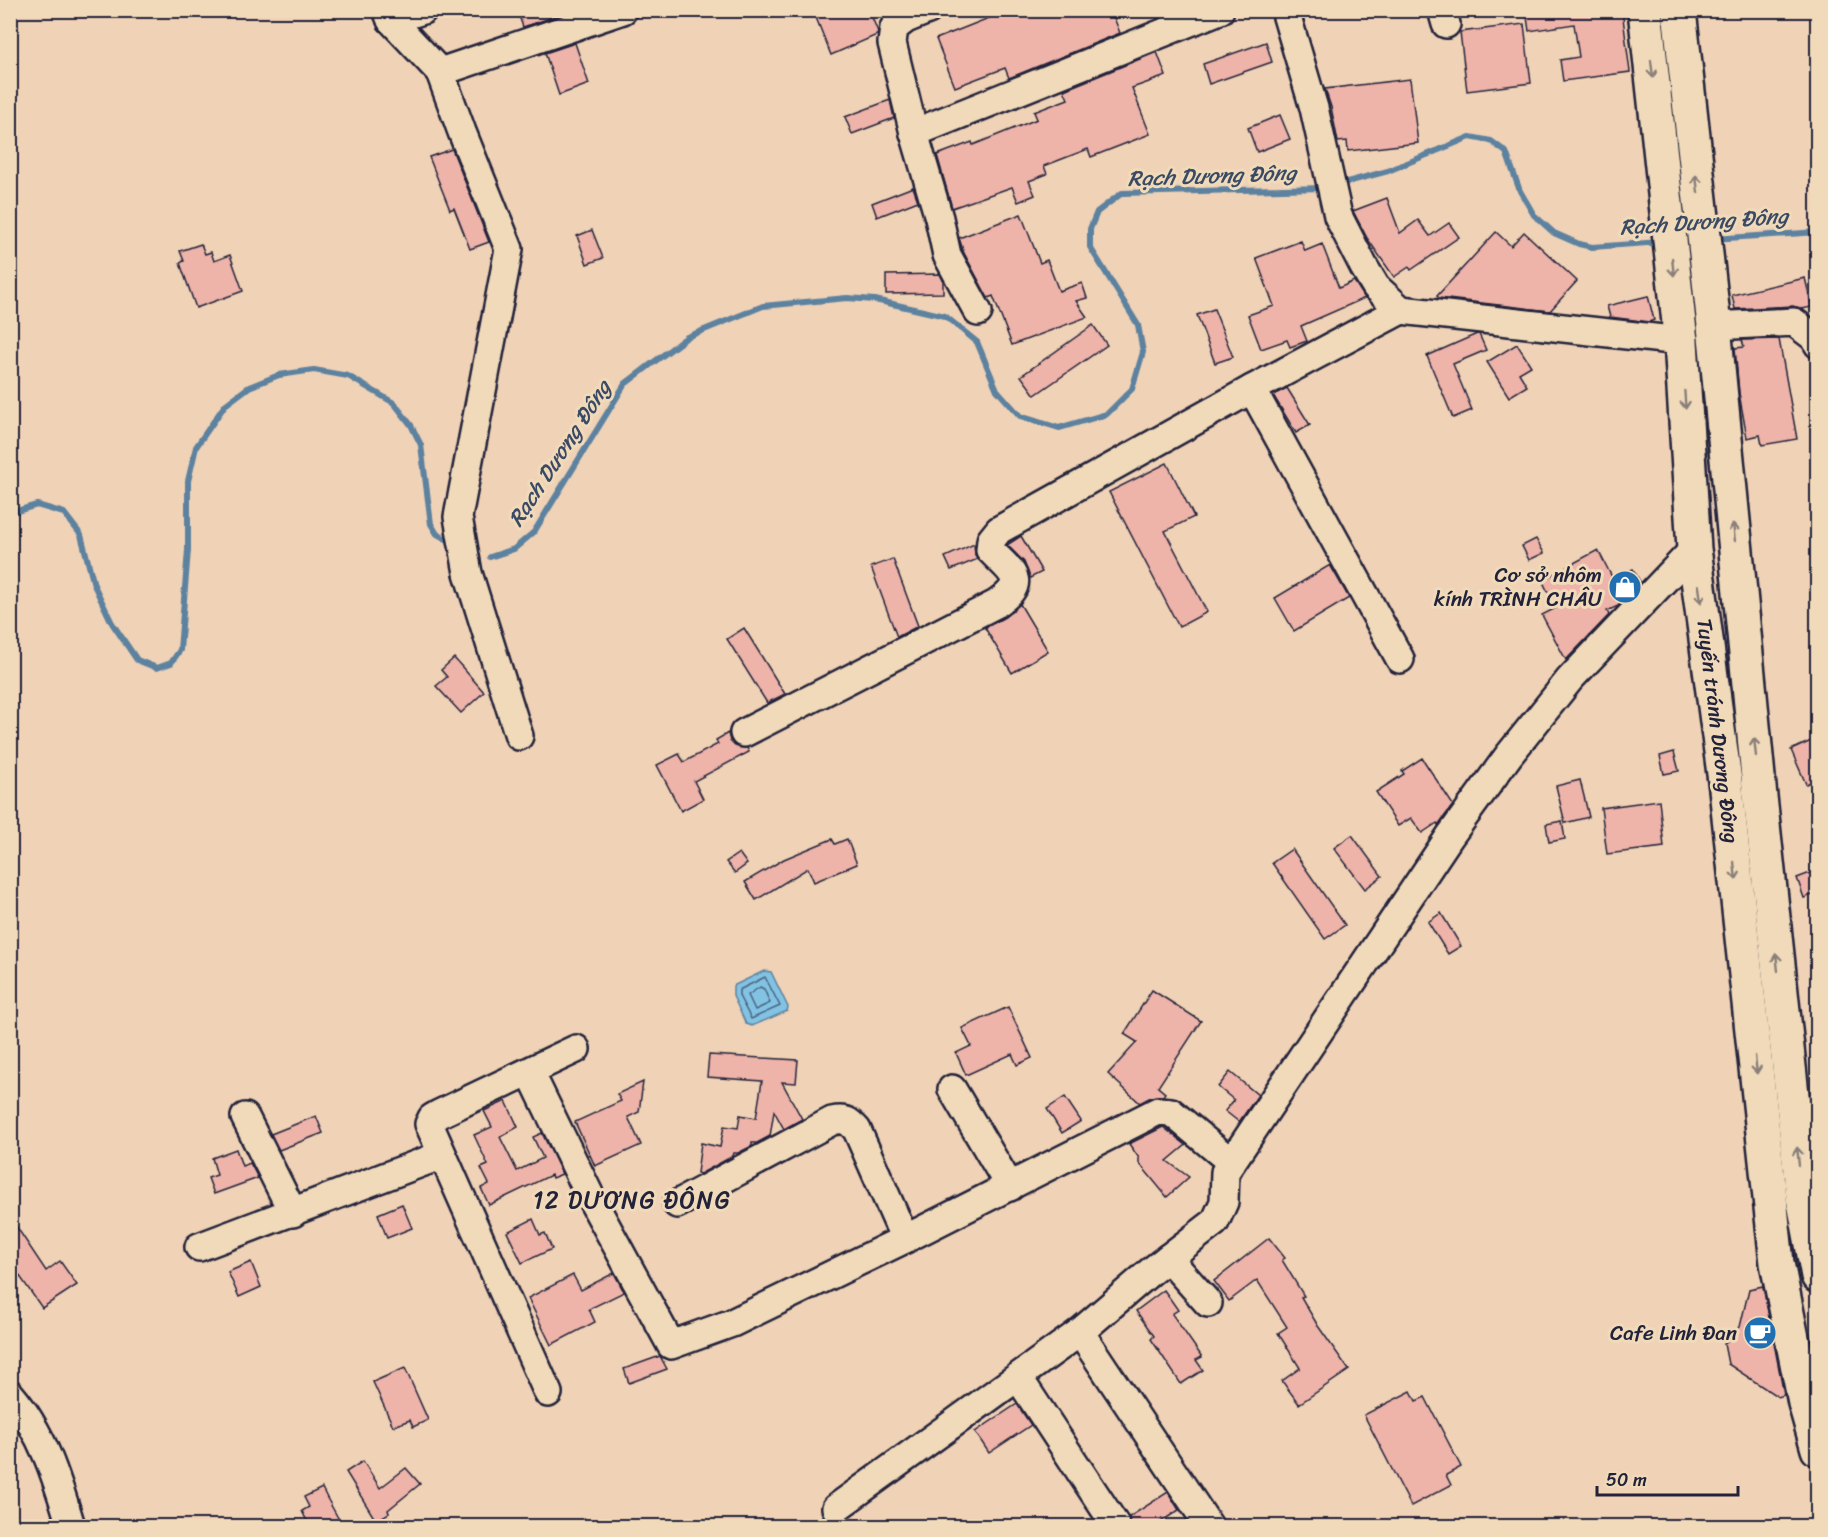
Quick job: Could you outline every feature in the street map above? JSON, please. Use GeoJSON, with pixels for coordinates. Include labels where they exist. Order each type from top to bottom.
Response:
{"type":"FeatureCollection","features":[{"type":"Feature","properties":{"kind":"main road","name":"Tuyến tránh Dương Đông"},"geometry":{"type":"LineString","coordinates":[[1645,10],[1681,341],[1694,549],[1726,789],[1777,1263],[1805,1403],[1818,1449]]}},
{"type":"Feature","properties":{"kind":"main road","name":"Tuyến tránh Dương Đông"},"geometry":{"type":"LineString","coordinates":[[1678,10],[1714,326],[1758,787],[1803,1197],[1818,1276]]}},
{"type":"Feature","properties":{"kind":"main road"},"geometry":{"type":"LineString","coordinates":[[1726,789],[1758,787]]}},
{"type":"Feature","properties":{"kind":"street"},"geometry":{"type":"LineString","coordinates":[[389,15],[423,10]]}},
{"type":"Feature","properties":{"kind":"street"},"geometry":{"type":"LineString","coordinates":[[440,72],[623,10]]}},
{"type":"Feature","properties":{"kind":"street"},"geometry":{"type":"LineString","coordinates":[[928,10],[906,19],[894,28],[892,43],[947,255],[978,312]]}},
{"type":"Feature","properties":{"kind":"street"},"geometry":{"type":"LineString","coordinates":[[915,133],[1220,10]]}},
{"type":"Feature","properties":{"kind":"street"},"geometry":{"type":"LineString","coordinates":[[1285,10],[1314,108],[1338,216],[1376,287],[1401,310]]}},
{"type":"Feature","properties":{"kind":"street"},"geometry":{"type":"LineString","coordinates":[[389,15],[440,72],[509,249],[458,517],[468,573],[519,736]]}},
{"type":"Feature","properties":{"kind":"street"},"geometry":{"type":"LineString","coordinates":[[744,733],[1009,596],[1014,589],[1015,580],[1011,572],[990,550],[991,540],[999,530],[1252,389],[1401,310],[1681,341]]}},
{"type":"Feature","properties":{"kind":"street"},"geometry":{"type":"LineString","coordinates":[[1714,326],[1806,318],[1818,344]]}},
{"type":"Feature","properties":{"kind":"street"},"geometry":{"type":"LineString","coordinates":[[1252,389],[1400,659]]}},
{"type":"Feature","properties":{"kind":"street"},"geometry":{"type":"LineString","coordinates":[[837,1508],[1080,1332],[1150,1272],[1215,1222],[1224,1202],[1225,1172],[1231,1162],[1444,846],[1509,755],[1570,680],[1694,549]]}},
{"type":"Feature","properties":{"kind":"street"},"geometry":{"type":"LineString","coordinates":[[548,1393],[429,1124],[432,1118],[576,1049]]}},
{"type":"Feature","properties":{"kind":"street"},"geometry":{"type":"LineString","coordinates":[[530,1072],[593,1202],[670,1345],[732,1323],[1010,1187],[1158,1111],[1171,1112],[1231,1162]]}},
{"type":"Feature","properties":{"kind":"street"},"geometry":{"type":"LineString","coordinates":[[952,1089],[1010,1187]]}},
{"type":"Feature","properties":{"kind":"street"},"geometry":{"type":"LineString","coordinates":[[245,1117],[293,1213]]}},
{"type":"Feature","properties":{"kind":"street"},"geometry":{"type":"LineString","coordinates":[[677,1204],[832,1121],[842,1119],[849,1121],[857,1130],[905,1239]]}},
{"type":"Feature","properties":{"kind":"street"},"geometry":{"type":"LineString","coordinates":[[199,1247],[442,1155]]}},
{"type":"Feature","properties":{"kind":"street"},"geometry":{"type":"LineString","coordinates":[[1168,1258],[1208,1303]]}},
{"type":"Feature","properties":{"kind":"street"},"geometry":{"type":"LineString","coordinates":[[1080,1332],[1209,1527]]}},
{"type":"Feature","properties":{"kind":"street"},"geometry":{"type":"LineString","coordinates":[[1018,1377],[1116,1527]]}},
{"type":"Feature","properties":{"kind":"street"},"geometry":{"type":"LineString","coordinates":[[10,1394],[27,1413],[41,1438],[71,1527]]}},
{"type":"Feature","properties":{"kind":"water"},"geometry":{"type":"Polygon","coordinates":[[[764,971],[771,972],[788,1007],[787,1011],[752,1026],[746,1024],[733,996],[733,986],[764,971]]]}},
{"type":"Feature","properties":{"kind":"building"},"geometry":{"type":"Polygon","coordinates":[[[517,10],[551,10],[553,17],[523,27],[517,10]]]}},
{"type":"Feature","properties":{"kind":"building"},"geometry":{"type":"Polygon","coordinates":[[[813,10],[869,10],[878,32],[877,35],[831,55],[813,10]]]}},
{"type":"Feature","properties":{"kind":"building"},"geometry":{"type":"Polygon","coordinates":[[[1009,10],[1111,10],[1120,33],[1009,78],[1005,68],[955,87],[936,39],[1009,10]]]}},
{"type":"Feature","properties":{"kind":"building"},"geometry":{"type":"Polygon","coordinates":[[[1153,10],[1177,10],[1157,18],[1153,10]]]}},
{"type":"Feature","properties":{"kind":"building"},"geometry":{"type":"Polygon","coordinates":[[[1526,10],[1622,10],[1630,72],[1563,81],[1560,60],[1579,57],[1574,24],[1529,31],[1526,10]]]}},
{"type":"Feature","properties":{"kind":"building"},"geometry":{"type":"Polygon","coordinates":[[[1524,24],[1531,83],[1467,91],[1460,32],[1524,24]]]}},
{"type":"Feature","properties":{"kind":"building"},"geometry":{"type":"Polygon","coordinates":[[[1266,42],[1272,62],[1209,84],[1203,64],[1266,42]]]}},
{"type":"Feature","properties":{"kind":"building"},"geometry":{"type":"Polygon","coordinates":[[[575,43],[589,84],[559,95],[545,53],[575,43]]]}},
{"type":"Feature","properties":{"kind":"building"},"geometry":{"type":"Polygon","coordinates":[[[1157,52],[1166,76],[1132,88],[1150,134],[1091,157],[1088,149],[1044,166],[1047,174],[1029,181],[1035,195],[1018,202],[1012,187],[952,208],[937,155],[972,142],[973,145],[1037,119],[1034,112],[1068,99],[1064,90],[1157,52]]]}},
{"type":"Feature","properties":{"kind":"building"},"geometry":{"type":"Polygon","coordinates":[[[1410,79],[1418,143],[1348,151],[1347,141],[1338,142],[1325,89],[1410,79]]]}},
{"type":"Feature","properties":{"kind":"building"},"geometry":{"type":"Polygon","coordinates":[[[890,100],[894,118],[852,134],[845,117],[890,100]]]}},
{"type":"Feature","properties":{"kind":"building"},"geometry":{"type":"Polygon","coordinates":[[[1280,115],[1290,139],[1257,152],[1248,128],[1280,115]]]}},
{"type":"Feature","properties":{"kind":"building"},"geometry":{"type":"Polygon","coordinates":[[[452,149],[489,242],[470,249],[454,208],[450,210],[429,157],[452,149]]]}},
{"type":"Feature","properties":{"kind":"building"},"geometry":{"type":"Polygon","coordinates":[[[913,187],[918,201],[877,217],[872,203],[913,187]]]}},
{"type":"Feature","properties":{"kind":"building"},"geometry":{"type":"Polygon","coordinates":[[[1387,198],[1400,233],[1418,220],[1430,236],[1449,223],[1459,237],[1411,270],[1409,267],[1394,277],[1367,238],[1353,211],[1387,198]]]}},
{"type":"Feature","properties":{"kind":"building"},"geometry":{"type":"Polygon","coordinates":[[[1021,214],[1040,263],[1047,260],[1059,291],[1082,283],[1087,298],[1076,301],[1087,317],[1012,345],[993,296],[988,298],[964,253],[959,238],[1021,214]]]}},
{"type":"Feature","properties":{"kind":"building"},"geometry":{"type":"Polygon","coordinates":[[[592,230],[603,258],[587,264],[577,236],[592,230]]]}},
{"type":"Feature","properties":{"kind":"building"},"geometry":{"type":"Polygon","coordinates":[[[1496,232],[1511,246],[1524,232],[1577,281],[1550,311],[1437,296],[1496,232]]]}},
{"type":"Feature","properties":{"kind":"building"},"geometry":{"type":"Polygon","coordinates":[[[1301,241],[1305,251],[1322,244],[1339,288],[1354,281],[1365,298],[1301,326],[1307,341],[1290,347],[1287,340],[1261,349],[1248,315],[1274,306],[1256,258],[1301,241]]]}},
{"type":"Feature","properties":{"kind":"building"},"geometry":{"type":"Polygon","coordinates":[[[201,244],[205,254],[211,252],[214,261],[230,255],[243,291],[196,308],[180,263],[184,261],[180,251],[201,244]]]}},
{"type":"Feature","properties":{"kind":"building"},"geometry":{"type":"Polygon","coordinates":[[[940,274],[943,280],[943,293],[886,294],[886,275],[940,274]]]}},
{"type":"Feature","properties":{"kind":"building"},"geometry":{"type":"Polygon","coordinates":[[[1805,278],[1812,307],[1735,309],[1732,295],[1805,278]]]}},
{"type":"Feature","properties":{"kind":"building"},"geometry":{"type":"Polygon","coordinates":[[[1648,296],[1654,320],[1649,322],[1610,317],[1607,306],[1648,296]]]}},
{"type":"Feature","properties":{"kind":"building"},"geometry":{"type":"Polygon","coordinates":[[[1214,309],[1233,357],[1215,363],[1197,315],[1214,309]]]}},
{"type":"Feature","properties":{"kind":"building"},"geometry":{"type":"Polygon","coordinates":[[[1093,325],[1107,345],[1035,395],[1021,376],[1093,325]]]}},
{"type":"Feature","properties":{"kind":"building"},"geometry":{"type":"Polygon","coordinates":[[[1477,334],[1486,350],[1453,364],[1472,410],[1453,418],[1427,356],[1477,334]]]}},
{"type":"Feature","properties":{"kind":"building"},"geometry":{"type":"Polygon","coordinates":[[[1779,339],[1797,439],[1762,445],[1760,435],[1747,438],[1739,393],[1735,348],[1744,347],[1742,340],[1779,339]]]}},
{"type":"Feature","properties":{"kind":"building"},"geometry":{"type":"Polygon","coordinates":[[[1517,344],[1531,366],[1519,373],[1527,386],[1509,397],[1487,362],[1517,344]]]}},
{"type":"Feature","properties":{"kind":"building"},"geometry":{"type":"Polygon","coordinates":[[[1287,388],[1310,425],[1296,433],[1273,395],[1287,388]]]}},
{"type":"Feature","properties":{"kind":"building"},"geometry":{"type":"Polygon","coordinates":[[[1167,463],[1194,517],[1165,531],[1207,612],[1179,627],[1109,492],[1167,463]]]}},
{"type":"Feature","properties":{"kind":"building"},"geometry":{"type":"Polygon","coordinates":[[[1021,536],[1042,572],[1030,578],[1024,562],[1007,545],[1021,536]]]}},
{"type":"Feature","properties":{"kind":"building"},"geometry":{"type":"Polygon","coordinates":[[[1536,539],[1544,553],[1529,560],[1522,546],[1536,539]]]}},
{"type":"Feature","properties":{"kind":"building"},"geometry":{"type":"Polygon","coordinates":[[[974,544],[975,555],[978,559],[951,570],[945,557],[974,544]]]}},
{"type":"Feature","properties":{"kind":"building"},"geometry":{"type":"Polygon","coordinates":[[[1598,550],[1613,579],[1633,569],[1640,582],[1618,606],[1607,611],[1609,615],[1566,660],[1542,615],[1556,608],[1542,580],[1598,550]]]}},
{"type":"Feature","properties":{"kind":"building"},"geometry":{"type":"Polygon","coordinates":[[[893,559],[918,626],[897,637],[871,567],[893,559]]]}},
{"type":"Feature","properties":{"kind":"building"},"geometry":{"type":"Polygon","coordinates":[[[1330,565],[1349,598],[1294,631],[1275,598],[1330,565]]]}},
{"type":"Feature","properties":{"kind":"building"},"geometry":{"type":"Polygon","coordinates":[[[1020,604],[1048,651],[1012,673],[985,628],[1005,617],[1020,604]]]}},
{"type":"Feature","properties":{"kind":"building"},"geometry":{"type":"Polygon","coordinates":[[[744,628],[785,694],[767,703],[727,639],[744,628]]]}},
{"type":"Feature","properties":{"kind":"building"},"geometry":{"type":"Polygon","coordinates":[[[454,658],[484,692],[461,713],[436,686],[447,677],[441,670],[454,658]]]}},
{"type":"Feature","properties":{"kind":"building"},"geometry":{"type":"Polygon","coordinates":[[[728,733],[730,741],[735,746],[747,748],[749,752],[694,781],[703,799],[681,811],[657,765],[679,754],[684,762],[718,744],[716,740],[728,733]]]}},
{"type":"Feature","properties":{"kind":"building"},"geometry":{"type":"Polygon","coordinates":[[[1818,738],[1818,779],[1806,784],[1791,750],[1818,738]]]}},
{"type":"Feature","properties":{"kind":"building"},"geometry":{"type":"Polygon","coordinates":[[[1674,752],[1679,771],[1664,774],[1660,756],[1674,752]]]}},
{"type":"Feature","properties":{"kind":"building"},"geometry":{"type":"Polygon","coordinates":[[[1422,758],[1453,805],[1438,825],[1437,823],[1422,833],[1411,818],[1398,826],[1376,792],[1404,774],[1402,771],[1422,758]]]}},
{"type":"Feature","properties":{"kind":"building"},"geometry":{"type":"Polygon","coordinates":[[[1580,780],[1589,817],[1565,823],[1556,786],[1580,780]]]}},
{"type":"Feature","properties":{"kind":"building"},"geometry":{"type":"Polygon","coordinates":[[[1659,800],[1664,847],[1607,854],[1601,808],[1659,800]]]}},
{"type":"Feature","properties":{"kind":"building"},"geometry":{"type":"Polygon","coordinates":[[[1562,821],[1565,839],[1549,842],[1546,824],[1562,821]]]}},
{"type":"Feature","properties":{"kind":"building"},"geometry":{"type":"Polygon","coordinates":[[[1352,835],[1382,876],[1365,889],[1334,848],[1352,835]]]}},
{"type":"Feature","properties":{"kind":"building"},"geometry":{"type":"Polygon","coordinates":[[[832,839],[835,844],[847,839],[857,864],[814,882],[808,868],[756,900],[745,882],[784,859],[832,839]]]}},
{"type":"Feature","properties":{"kind":"building"},"geometry":{"type":"Polygon","coordinates":[[[1292,849],[1345,925],[1325,939],[1272,863],[1292,849]]]}},
{"type":"Feature","properties":{"kind":"building"},"geometry":{"type":"Polygon","coordinates":[[[739,853],[747,864],[735,873],[726,862],[739,853]]]}},
{"type":"Feature","properties":{"kind":"building"},"geometry":{"type":"Polygon","coordinates":[[[1818,870],[1818,893],[1804,898],[1797,878],[1818,870]]]}},
{"type":"Feature","properties":{"kind":"building"},"geometry":{"type":"Polygon","coordinates":[[[1441,913],[1461,946],[1448,954],[1428,922],[1441,913]]]}},
{"type":"Feature","properties":{"kind":"building"},"geometry":{"type":"Polygon","coordinates":[[[1152,990],[1201,1021],[1158,1087],[1165,1093],[1163,1096],[1151,1097],[1140,1103],[1108,1074],[1137,1042],[1124,1034],[1152,990]]]}},
{"type":"Feature","properties":{"kind":"building"},"geometry":{"type":"Polygon","coordinates":[[[1008,1007],[1032,1058],[1017,1065],[1012,1054],[966,1075],[956,1053],[971,1046],[962,1028],[1008,1007]]]}},
{"type":"Feature","properties":{"kind":"building"},"geometry":{"type":"Polygon","coordinates":[[[709,1055],[798,1060],[796,1083],[782,1082],[802,1119],[784,1129],[774,1111],[770,1136],[757,1143],[752,1143],[752,1146],[734,1153],[733,1156],[700,1174],[697,1173],[701,1143],[720,1147],[724,1126],[738,1128],[740,1115],[756,1118],[762,1081],[707,1077],[709,1055]]]}},
{"type":"Feature","properties":{"kind":"building"},"geometry":{"type":"Polygon","coordinates":[[[1230,1072],[1258,1095],[1239,1122],[1225,1111],[1234,1100],[1218,1087],[1230,1072]]]}},
{"type":"Feature","properties":{"kind":"building"},"geometry":{"type":"Polygon","coordinates":[[[643,1082],[639,1112],[628,1117],[641,1145],[595,1166],[575,1122],[621,1101],[617,1094],[643,1082]]]}},
{"type":"Feature","properties":{"kind":"building"},"geometry":{"type":"Polygon","coordinates":[[[1065,1097],[1081,1121],[1062,1133],[1047,1109],[1065,1097]]]}},
{"type":"Feature","properties":{"kind":"building"},"geometry":{"type":"Polygon","coordinates":[[[506,1101],[518,1127],[500,1137],[517,1171],[543,1158],[533,1137],[542,1133],[562,1174],[552,1178],[551,1175],[489,1205],[481,1188],[489,1184],[481,1168],[488,1165],[474,1135],[492,1127],[484,1111],[506,1101]]]}},
{"type":"Feature","properties":{"kind":"building"},"geometry":{"type":"Polygon","coordinates":[[[316,1116],[323,1133],[279,1150],[271,1134],[316,1116]]]}},
{"type":"Feature","properties":{"kind":"building"},"geometry":{"type":"Polygon","coordinates":[[[1163,1127],[1186,1145],[1167,1161],[1189,1177],[1167,1197],[1139,1163],[1139,1158],[1129,1144],[1163,1127]]]}},
{"type":"Feature","properties":{"kind":"building"},"geometry":{"type":"Polygon","coordinates":[[[236,1149],[242,1166],[250,1163],[258,1178],[214,1194],[208,1178],[217,1175],[212,1158],[236,1149]]]}},
{"type":"Feature","properties":{"kind":"building"},"geometry":{"type":"Polygon","coordinates":[[[402,1204],[412,1228],[387,1238],[378,1214],[402,1204]]]}},
{"type":"Feature","properties":{"kind":"building"},"geometry":{"type":"Polygon","coordinates":[[[10,1217],[46,1271],[60,1261],[77,1285],[42,1308],[10,1262],[10,1217]]]}},
{"type":"Feature","properties":{"kind":"building"},"geometry":{"type":"Polygon","coordinates":[[[533,1219],[540,1235],[545,1233],[552,1249],[522,1263],[507,1232],[533,1219]]]}},
{"type":"Feature","properties":{"kind":"building"},"geometry":{"type":"Polygon","coordinates":[[[1269,1238],[1285,1258],[1282,1260],[1304,1296],[1301,1297],[1318,1326],[1349,1370],[1299,1404],[1282,1381],[1300,1368],[1278,1333],[1287,1327],[1257,1280],[1229,1301],[1214,1281],[1269,1238]]]}},
{"type":"Feature","properties":{"kind":"building"},"geometry":{"type":"Polygon","coordinates":[[[251,1262],[261,1287],[239,1297],[228,1272],[251,1262]]]}},
{"type":"Feature","properties":{"kind":"building"},"geometry":{"type":"Polygon","coordinates":[[[614,1273],[624,1292],[589,1309],[595,1322],[551,1345],[528,1298],[573,1275],[581,1290],[614,1273]]]}},
{"type":"Feature","properties":{"kind":"building"},"geometry":{"type":"Polygon","coordinates":[[[1763,1286],[1784,1395],[1778,1397],[1728,1364],[1724,1344],[1740,1327],[1749,1289],[1763,1286]]]}},
{"type":"Feature","properties":{"kind":"building"},"geometry":{"type":"Polygon","coordinates":[[[1164,1290],[1178,1310],[1172,1314],[1202,1357],[1196,1360],[1203,1370],[1181,1384],[1151,1339],[1154,1336],[1136,1311],[1164,1290]]]}},
{"type":"Feature","properties":{"kind":"building"},"geometry":{"type":"Polygon","coordinates":[[[660,1356],[667,1369],[629,1383],[624,1369],[660,1356]]]}},
{"type":"Feature","properties":{"kind":"building"},"geometry":{"type":"Polygon","coordinates":[[[405,1368],[428,1420],[413,1427],[410,1420],[393,1426],[373,1382],[405,1368]]]}},
{"type":"Feature","properties":{"kind":"building"},"geometry":{"type":"Polygon","coordinates":[[[1411,1391],[1416,1401],[1425,1397],[1461,1467],[1446,1475],[1451,1485],[1411,1506],[1364,1415],[1411,1391]]]}},
{"type":"Feature","properties":{"kind":"building"},"geometry":{"type":"Polygon","coordinates":[[[1017,1404],[1031,1425],[989,1453],[975,1432],[1017,1404]]]}},
{"type":"Feature","properties":{"kind":"building"},"geometry":{"type":"Polygon","coordinates":[[[363,1461],[380,1488],[406,1468],[420,1484],[388,1510],[389,1513],[376,1521],[346,1472],[363,1461]]]}},
{"type":"Feature","properties":{"kind":"building"},"geometry":{"type":"Polygon","coordinates":[[[322,1488],[343,1527],[310,1527],[302,1511],[309,1507],[304,1497],[322,1488]]]}},
{"type":"Feature","properties":{"kind":"building"},"geometry":{"type":"Polygon","coordinates":[[[1168,1492],[1179,1510],[1153,1527],[1132,1527],[1129,1517],[1168,1492]]]}},
{"type":"Feature","properties":{"kind":"waterway","name":"Rạch Dương Đông"},"geometry":{"type":"LineString","coordinates":[[1336,185],[1388,171],[1470,137],[1491,141],[1506,152],[1520,191],[1534,215],[1554,233],[1592,247],[1661,242]]}},
{"type":"Feature","properties":{"kind":"waterway","name":"Rạch Dương Đông"},"geometry":{"type":"LineString","coordinates":[[490,557],[514,549],[534,532],[625,384],[687,337],[763,306],[847,298],[875,300],[945,316],[977,342],[997,390],[1020,416],[1059,428],[1107,414],[1132,389],[1143,352],[1138,325],[1090,247],[1090,229],[1097,212],[1122,193],[1324,188]]}},
{"type":"Feature","properties":{"kind":"waterway","name":"Rạch Dương Đông"},"geometry":{"type":"LineString","coordinates":[[1713,239],[1818,232]]}},
{"type":"Feature","properties":{"kind":"waterway","name":"Rạch Dương Đông"},"geometry":{"type":"LineString","coordinates":[[10,513],[37,505],[64,513],[81,535],[94,585],[112,623],[137,660],[157,668],[171,663],[180,650],[188,550],[188,481],[196,447],[225,405],[249,387],[279,375],[314,370],[348,376],[394,403],[411,425],[421,445],[431,524],[437,534],[446,539]]}},
{"type":"Feature","properties":{"kind":"place","name":"Cơ sở nhôm kính TRÌNH CHÂU"},"geometry":{"type":"Point","coordinates":[1625,587]}},
{"type":"Feature","properties":{"kind":"place","name":"Cafe Linh Đan"},"geometry":{"type":"Point","coordinates":[1760,1333]}},
{"type":"Feature","properties":{"kind":"district","name":"12 DƯƠNG ĐÔNG"},"geometry":{"type":"Point","coordinates":[632,1200]}}]}
